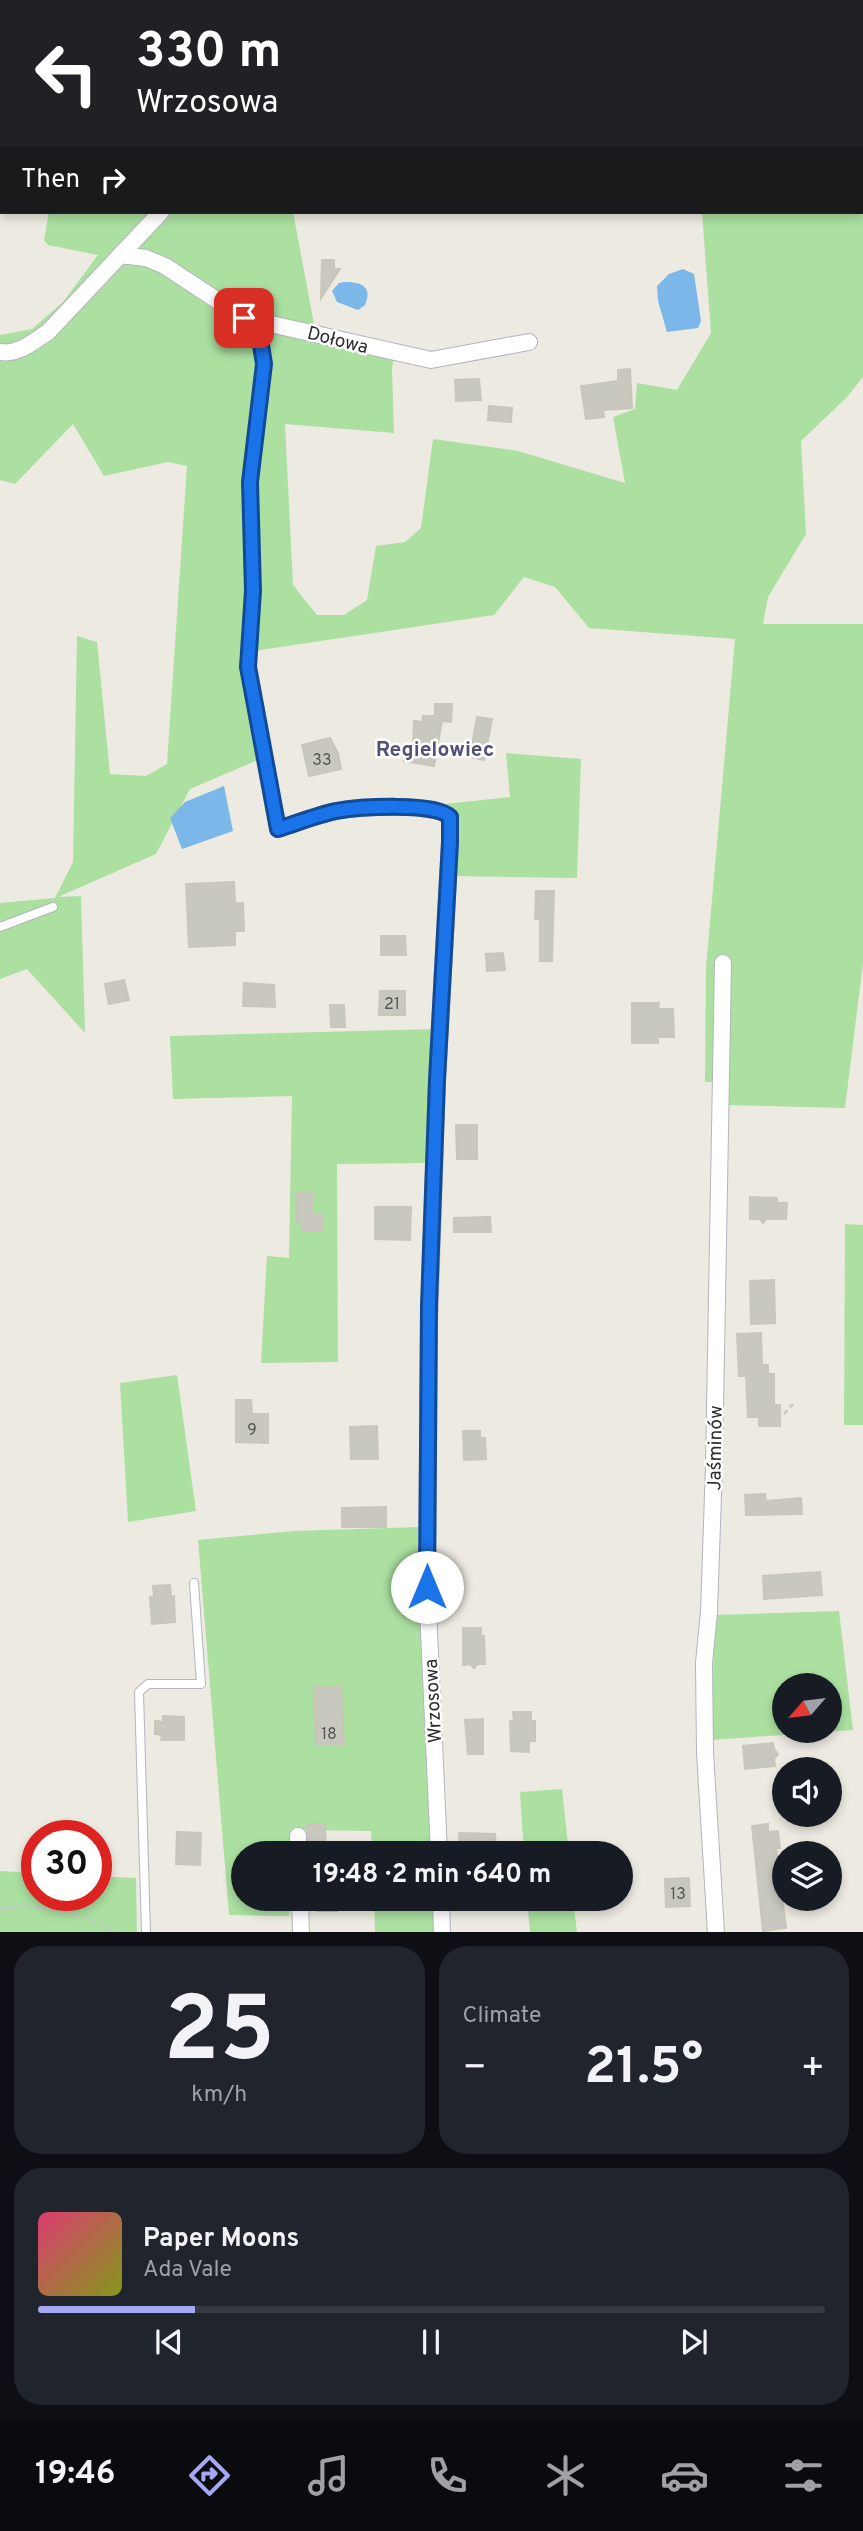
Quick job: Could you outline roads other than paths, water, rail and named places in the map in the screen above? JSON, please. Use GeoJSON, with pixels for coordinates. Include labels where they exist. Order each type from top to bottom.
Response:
{"type":"FeatureCollection","features":[{"type":"Feature","properties":{"kind":"street"},"geometry":{"type":"LineString","coordinates":[[2,355],[26,347],[48,332],[159,214]]}},
{"type":"Feature","properties":{"kind":"street","name":"Dołowa"},"geometry":{"type":"LineString","coordinates":[[120,255],[146,258],[165,266],[244,318],[431,360],[529,342]]}},
{"type":"Feature","properties":{"kind":"street","name":"Wrzosowa"},"geometry":{"type":"LineString","coordinates":[[278,829],[335,811],[363,807],[430,809],[445,812],[450,817],[437,1080],[429,1338],[427,1587],[438,1841]]}},
{"type":"Feature","properties":{"kind":"street","name":"Jaśminów"},"geometry":{"type":"LineString","coordinates":[[716,1932],[705,1752],[705,1663],[714,1465],[723,963]]}},
{"type":"Feature","properties":{"kind":"street"},"geometry":{"type":"LineString","coordinates":[[298,1836],[298,1841]]}},
{"type":"Feature","properties":{"kind":"street"},"geometry":{"type":"LineString","coordinates":[[300,1911],[301,1932]]}},
{"type":"Feature","properties":{"kind":"street"},"geometry":{"type":"LineString","coordinates":[[441,1911],[442,1932]]}},
{"type":"Feature","properties":{"kind":"lane","name":"Wrzosowa"},"geometry":{"type":"LineString","coordinates":[[244,318],[261,345],[264,364],[250,482],[253,591],[248,667],[278,829]]}},
{"type":"Feature","properties":{"kind":"lane"},"geometry":{"type":"LineString","coordinates":[[0,927],[52,907]]}},
{"type":"Feature","properties":{"kind":"lane"},"geometry":{"type":"LineString","coordinates":[[146,1932],[139,1692],[148,1684],[201,1684],[194,1583]]}},
{"type":"Feature","properties":{"kind":"water"},"geometry":{"type":"Polygon","coordinates":[[[683,269],[694,274],[701,321],[698,328],[667,332],[658,301],[657,286],[669,274],[683,269]]]}},
{"type":"Feature","properties":{"kind":"water"},"geometry":{"type":"Polygon","coordinates":[[[339,283],[360,284],[366,289],[365,305],[358,310],[337,302],[332,291],[339,283]]]}},
{"type":"Feature","properties":{"kind":"water"},"geometry":{"type":"Polygon","coordinates":[[[224,786],[233,831],[182,849],[170,818],[185,802],[224,786]]]}},
{"type":"Feature","properties":{"kind":"district","name":"Regielowiec"},"geometry":{"type":"Point","coordinates":[435,749]}}]}
